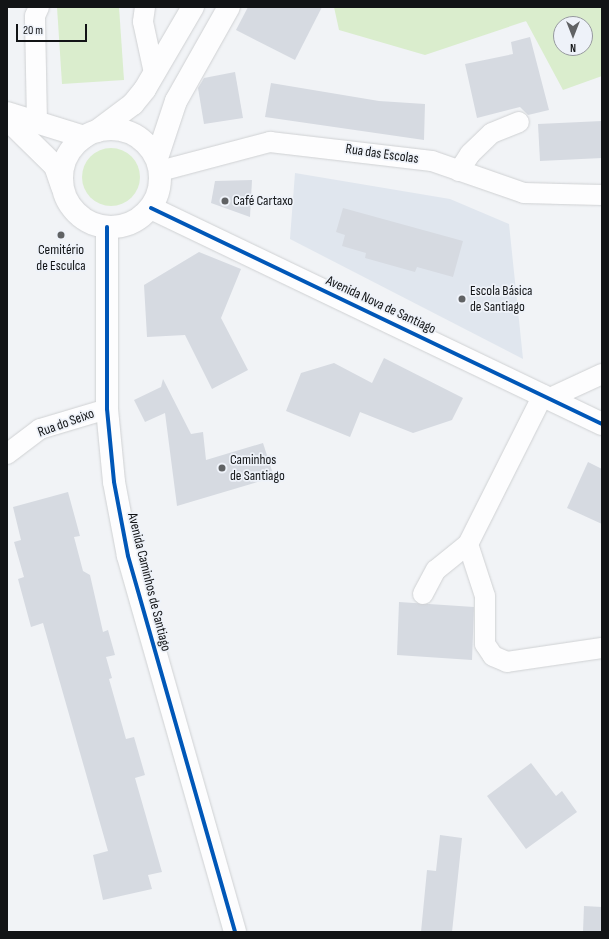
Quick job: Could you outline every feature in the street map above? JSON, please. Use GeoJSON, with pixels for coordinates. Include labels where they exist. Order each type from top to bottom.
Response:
{"type":"FeatureCollection","features":[{"type":"Feature","properties":{"kind":"street"},"geometry":{"type":"LineString","coordinates":[[37,123],[36,16],[39,7]]}},
{"type":"Feature","properties":{"kind":"street"},"geometry":{"type":"LineString","coordinates":[[145,7],[143,22],[154,73]]}},
{"type":"Feature","properties":{"kind":"street"},"geometry":{"type":"LineString","coordinates":[[63,189],[65,160],[90,134],[133,104],[154,73],[193,7]]}},
{"type":"Feature","properties":{"kind":"street"},"geometry":{"type":"LineString","coordinates":[[7,119],[55,166],[63,189],[79,215],[107,227],[132,223],[150,208],[157,196],[158,164],[176,101],[229,7]]}},
{"type":"Feature","properties":{"kind":"street"},"geometry":{"type":"LineString","coordinates":[[7,113],[37,123],[90,134],[126,131],[138,137],[158,164]]}},
{"type":"Feature","properties":{"kind":"street"},"geometry":{"type":"LineString","coordinates":[[460,171],[470,154],[492,134],[519,122]]}},
{"type":"Feature","properties":{"kind":"street","name":"Rua das Escolas"},"geometry":{"type":"LineString","coordinates":[[158,164],[270,142],[432,161],[524,193],[602,194]]}},
{"type":"Feature","properties":{"kind":"street","name":"Avenida Nova de Santiago"},"geometry":{"type":"LineString","coordinates":[[150,208],[602,424]]}},
{"type":"Feature","properties":{"kind":"street","name":"Avenida Caminhos de Santiago"},"geometry":{"type":"LineString","coordinates":[[107,227],[107,409],[114,482],[128,556],[236,932]]}},
{"type":"Feature","properties":{"kind":"street"},"geometry":{"type":"LineString","coordinates":[[423,594],[436,570],[468,544],[547,397],[602,374]]}},
{"type":"Feature","properties":{"kind":"street","name":"Rua do Seixo"},"geometry":{"type":"LineString","coordinates":[[7,454],[40,429],[107,409]]}},
{"type":"Feature","properties":{"kind":"street"},"geometry":{"type":"LineString","coordinates":[[468,544],[486,596],[486,644],[493,656],[507,662],[602,648]]}},
{"type":"Feature","properties":{"kind":"shaded area","name":"Escola Básica de Santiago"},"geometry":{"type":"Polygon","coordinates":[[[295,173],[450,199],[509,224],[523,359],[290,239],[295,173]]]}},
{"type":"Feature","properties":{"kind":"green space"},"geometry":{"type":"Polygon","coordinates":[[[57,7],[119,7],[124,80],[62,84],[57,7]]]}},
{"type":"Feature","properties":{"kind":"green space"},"geometry":{"type":"Polygon","coordinates":[[[334,7],[602,7],[602,76],[563,90],[526,21],[425,55],[339,30],[334,7]]]}},
{"type":"Feature","properties":{"kind":"green space"},"geometry":{"type":"Polygon","coordinates":[[[111,148],[122,150],[135,161],[138,166],[140,177],[138,188],[127,201],[122,204],[111,206],[100,204],[87,193],[84,188],[82,177],[84,166],[95,153],[100,150],[111,148]]]}},
{"type":"Feature","properties":{"kind":"building"},"geometry":{"type":"Polygon","coordinates":[[[248,7],[322,7],[295,60],[236,30],[248,7]]]}},
{"type":"Feature","properties":{"kind":"building"},"geometry":{"type":"Polygon","coordinates":[[[530,37],[549,110],[528,115],[520,107],[477,118],[465,64],[513,54],[511,42],[530,37]]]}},
{"type":"Feature","properties":{"kind":"building"},"geometry":{"type":"Polygon","coordinates":[[[235,72],[243,118],[204,124],[198,88],[204,78],[235,72]]]}},
{"type":"Feature","properties":{"kind":"building"},"geometry":{"type":"Polygon","coordinates":[[[271,83],[379,101],[425,104],[424,140],[265,117],[271,83]]]}},
{"type":"Feature","properties":{"kind":"building"},"geometry":{"type":"Polygon","coordinates":[[[602,121],[602,158],[540,161],[538,124],[602,121]]]}},
{"type":"Feature","properties":{"kind":"building"},"geometry":{"type":"Polygon","coordinates":[[[252,180],[250,217],[211,203],[215,181],[252,180]]]}},
{"type":"Feature","properties":{"kind":"building"},"geometry":{"type":"Polygon","coordinates":[[[343,208],[463,241],[453,277],[417,267],[415,272],[365,258],[366,253],[342,246],[345,235],[336,232],[343,208]]]}},
{"type":"Feature","properties":{"kind":"building"},"geometry":{"type":"Polygon","coordinates":[[[199,252],[241,269],[221,318],[248,370],[212,389],[185,335],[147,337],[144,285],[199,252]]]}},
{"type":"Feature","properties":{"kind":"building"},"geometry":{"type":"Polygon","coordinates":[[[384,358],[463,398],[452,420],[413,433],[360,412],[350,437],[286,411],[301,373],[334,363],[372,383],[384,358]]]}},
{"type":"Feature","properties":{"kind":"building","name":"Caminhos de Santiago"},"geometry":{"type":"Polygon","coordinates":[[[163,379],[191,434],[203,432],[206,460],[263,443],[274,477],[177,506],[165,413],[145,422],[134,400],[161,387],[163,379]]]}},
{"type":"Feature","properties":{"kind":"building"},"geometry":{"type":"Polygon","coordinates":[[[588,462],[602,469],[602,524],[567,508],[588,462]]]}},
{"type":"Feature","properties":{"kind":"building"},"geometry":{"type":"Polygon","coordinates":[[[68,492],[80,536],[74,537],[83,571],[90,575],[103,632],[108,630],[115,655],[106,657],[112,678],[109,679],[126,739],[134,737],[145,775],[135,778],[162,872],[148,875],[152,889],[103,900],[93,855],[108,851],[43,623],[31,627],[18,579],[24,577],[14,542],[21,540],[13,507],[68,492]]]}},
{"type":"Feature","properties":{"kind":"building"},"geometry":{"type":"Polygon","coordinates":[[[399,602],[474,607],[472,660],[397,655],[399,602]]]}},
{"type":"Feature","properties":{"kind":"building"},"geometry":{"type":"Polygon","coordinates":[[[531,763],[556,796],[562,791],[577,812],[526,849],[487,796],[531,763]]]}},
{"type":"Feature","properties":{"kind":"building"},"geometry":{"type":"Polygon","coordinates":[[[440,835],[462,838],[452,932],[421,932],[427,870],[436,871],[440,835]]]}},
{"type":"Feature","properties":{"kind":"building"},"geometry":{"type":"Polygon","coordinates":[[[584,906],[602,907],[602,932],[583,932],[584,906]]]}},
{"type":"Feature","properties":{"kind":"cycle path"},"geometry":{"type":"LineString","coordinates":[[151,208],[602,424]]}},
{"type":"Feature","properties":{"kind":"cycle path"},"geometry":{"type":"LineString","coordinates":[[107,227],[107,409],[114,482],[128,556],[235,932]]}},
{"type":"Feature","properties":{"kind":"place","name":"Café Cartaxo"},"geometry":{"type":"Point","coordinates":[225,201]}},
{"type":"Feature","properties":{"kind":"place","name":"Cemitério de Esculca"},"geometry":{"type":"Point","coordinates":[61,235]}},
{"type":"Feature","properties":{"kind":"place","name":"Escola Básica de Santiago"},"geometry":{"type":"Point","coordinates":[462,299]}},
{"type":"Feature","properties":{"kind":"place","name":"Caminhos de Santiago"},"geometry":{"type":"Point","coordinates":[222,468]}}]}
